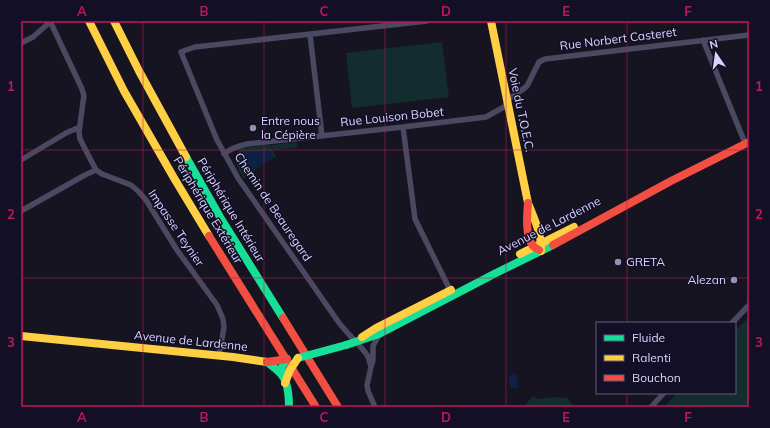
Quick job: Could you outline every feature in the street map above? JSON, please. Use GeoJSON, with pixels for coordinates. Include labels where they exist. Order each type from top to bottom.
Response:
{"type":"FeatureCollection","features":[{"type":"Feature","properties":{"kind":"main road","name":"Périphérique Extérieur"},"geometry":{"type":"LineString","coordinates":[[89,21],[124,91],[174,178],[316,407]]}},
{"type":"Feature","properties":{"kind":"main road","name":"Périphérique Intérieur"},"geometry":{"type":"LineString","coordinates":[[114,21],[143,80],[181,151],[338,407]]}},
{"type":"Feature","properties":{"kind":"main road","name":"Voie du T.O.E.C."},"geometry":{"type":"LineString","coordinates":[[491,21],[528,203],[534,219],[539,247]]}},
{"type":"Feature","properties":{"kind":"main road","name":"Avenue de Lardenne"},"geometry":{"type":"LineString","coordinates":[[21,336],[267,362],[298,358],[365,341],[377,331],[539,247],[554,245],[746,140]]}},
{"type":"Feature","properties":{"kind":"main road"},"geometry":{"type":"LineString","coordinates":[[284,379],[298,358]]}},
{"type":"Feature","properties":{"kind":"main road"},"geometry":{"type":"LineString","coordinates":[[287,360],[284,362],[281,370],[289,405]]}},
{"type":"Feature","properties":{"kind":"main road"},"geometry":{"type":"LineString","coordinates":[[267,362],[284,379]]}},
{"type":"Feature","properties":{"kind":"street"},"geometry":{"type":"LineString","coordinates":[[21,43],[33,37],[50,21],[82,89],[84,102],[79,132],[80,138],[96,170],[21,211]]}},
{"type":"Feature","properties":{"kind":"street"},"geometry":{"type":"LineString","coordinates":[[322,136],[310,35],[426,21]]}},
{"type":"Feature","properties":{"kind":"street","name":"Chemin de Beauregard"},"geometry":{"type":"LineString","coordinates":[[310,35],[195,47],[182,52],[217,140],[238,178],[345,331],[365,341],[371,367]]}},
{"type":"Feature","properties":{"kind":"street","name":"Rue Norbert Casteret"},"geometry":{"type":"LineString","coordinates":[[538,62],[545,59],[749,35]]}},
{"type":"Feature","properties":{"kind":"street"},"geometry":{"type":"LineString","coordinates":[[704,40],[746,140]]}},
{"type":"Feature","properties":{"kind":"street","name":"Rue Louison Bobet"},"geometry":{"type":"LineString","coordinates":[[224,154],[237,146],[247,144],[403,128],[486,117],[504,107],[510,98],[527,86],[538,62]]}},
{"type":"Feature","properties":{"kind":"street"},"geometry":{"type":"LineString","coordinates":[[21,160],[66,133],[80,127]]}},
{"type":"Feature","properties":{"kind":"street"},"geometry":{"type":"LineString","coordinates":[[403,128],[415,220],[451,293]]}},
{"type":"Feature","properties":{"kind":"street","name":"Impasse Teynier"},"geometry":{"type":"LineString","coordinates":[[96,170],[106,176],[131,185],[138,190],[146,200],[177,250],[217,305],[223,319],[224,327],[219,356]]}},
{"type":"Feature","properties":{"kind":"street"},"geometry":{"type":"LineString","coordinates":[[733,322],[749,305]]}},
{"type":"Feature","properties":{"kind":"street"},"geometry":{"type":"LineString","coordinates":[[365,341],[373,360],[368,391],[375,407]]}},
{"type":"Feature","properties":{"kind":"street"},"geometry":{"type":"LineString","coordinates":[[650,407],[663,394]]}},
{"type":"Feature","properties":{"kind":"green space"},"geometry":{"type":"Polygon","coordinates":[[[442,42],[449,97],[352,108],[346,53],[442,42]]]}},
{"type":"Feature","properties":{"kind":"green space"},"geometry":{"type":"Polygon","coordinates":[[[295,142],[298,147],[274,150],[271,145],[295,142]]]}},
{"type":"Feature","properties":{"kind":"green space"},"geometry":{"type":"Polygon","coordinates":[[[270,145],[276,157],[274,158],[269,150],[240,160],[240,163],[246,173],[263,164],[244,179],[236,164],[237,153],[240,148],[270,145]]]}},
{"type":"Feature","properties":{"kind":"green space"},"geometry":{"type":"Polygon","coordinates":[[[749,317],[749,407],[664,407],[676,394],[736,394],[736,330],[749,317]]]}},
{"type":"Feature","properties":{"kind":"green space"},"geometry":{"type":"Polygon","coordinates":[[[533,396],[538,399],[554,397],[567,398],[572,404],[572,407],[527,407],[525,405],[533,396]]]}},
{"type":"Feature","properties":{"kind":"water"},"geometry":{"type":"Polygon","coordinates":[[[269,150],[274,158],[246,173],[241,161],[243,153],[269,150]]]}},
{"type":"Feature","properties":{"kind":"water"},"geometry":{"type":"Polygon","coordinates":[[[516,374],[519,387],[511,389],[508,376],[516,374]]]}},
{"type":"Feature","properties":{"kind":"traffic: fast"},"geometry":{"type":"LineString","coordinates":[[186,157],[220,217],[283,318]]}},
{"type":"Feature","properties":{"kind":"traffic: fast"},"geometry":{"type":"LineString","coordinates":[[346,345],[379,334],[553,245]]}},
{"type":"Feature","properties":{"kind":"traffic: fast"},"geometry":{"type":"LineString","coordinates":[[298,358],[346,345]]}},
{"type":"Feature","properties":{"kind":"traffic: fast"},"geometry":{"type":"LineString","coordinates":[[282,375],[282,366],[287,359]]}},
{"type":"Feature","properties":{"kind":"traffic: fast"},"geometry":{"type":"LineString","coordinates":[[267,362],[279,371],[286,382],[289,407]]}},
{"type":"Feature","properties":{"kind":"traffic: slow"},"geometry":{"type":"LineString","coordinates":[[89,21],[124,91],[209,236]]}},
{"type":"Feature","properties":{"kind":"traffic: slow"},"geometry":{"type":"LineString","coordinates":[[114,21],[139,71],[186,157]]}},
{"type":"Feature","properties":{"kind":"traffic: slow"},"geometry":{"type":"LineString","coordinates":[[491,21],[528,203],[540,239],[541,251],[539,250]]}},
{"type":"Feature","properties":{"kind":"traffic: slow"},"geometry":{"type":"LineString","coordinates":[[520,254],[574,227]]}},
{"type":"Feature","properties":{"kind":"traffic: slow"},"geometry":{"type":"LineString","coordinates":[[362,337],[376,328],[451,290]]}},
{"type":"Feature","properties":{"kind":"traffic: slow"},"geometry":{"type":"LineString","coordinates":[[21,336],[233,357],[267,362]]}},
{"type":"Feature","properties":{"kind":"traffic: slow"},"geometry":{"type":"LineString","coordinates":[[285,383],[290,370],[298,358]]}},
{"type":"Feature","properties":{"kind":"traffic: jam"},"geometry":{"type":"LineString","coordinates":[[553,245],[671,181],[749,142]]}},
{"type":"Feature","properties":{"kind":"traffic: jam"},"geometry":{"type":"LineString","coordinates":[[528,203],[527,225],[530,242],[539,250]]}},
{"type":"Feature","properties":{"kind":"traffic: jam"},"geometry":{"type":"LineString","coordinates":[[209,236],[316,407]]}},
{"type":"Feature","properties":{"kind":"traffic: jam"},"geometry":{"type":"LineString","coordinates":[[283,318],[338,407]]}},
{"type":"Feature","properties":{"kind":"traffic: jam"},"geometry":{"type":"LineString","coordinates":[[267,362],[287,359]]}},
{"type":"Feature","properties":{"kind":"place","name":"Entre nous la Cépière"},"geometry":{"type":"Point","coordinates":[253,128]}},
{"type":"Feature","properties":{"kind":"place","name":"GRETA"},"geometry":{"type":"Point","coordinates":[618,262]}},
{"type":"Feature","properties":{"kind":"place","name":"Alezan"},"geometry":{"type":"Point","coordinates":[734,280]}}]}
